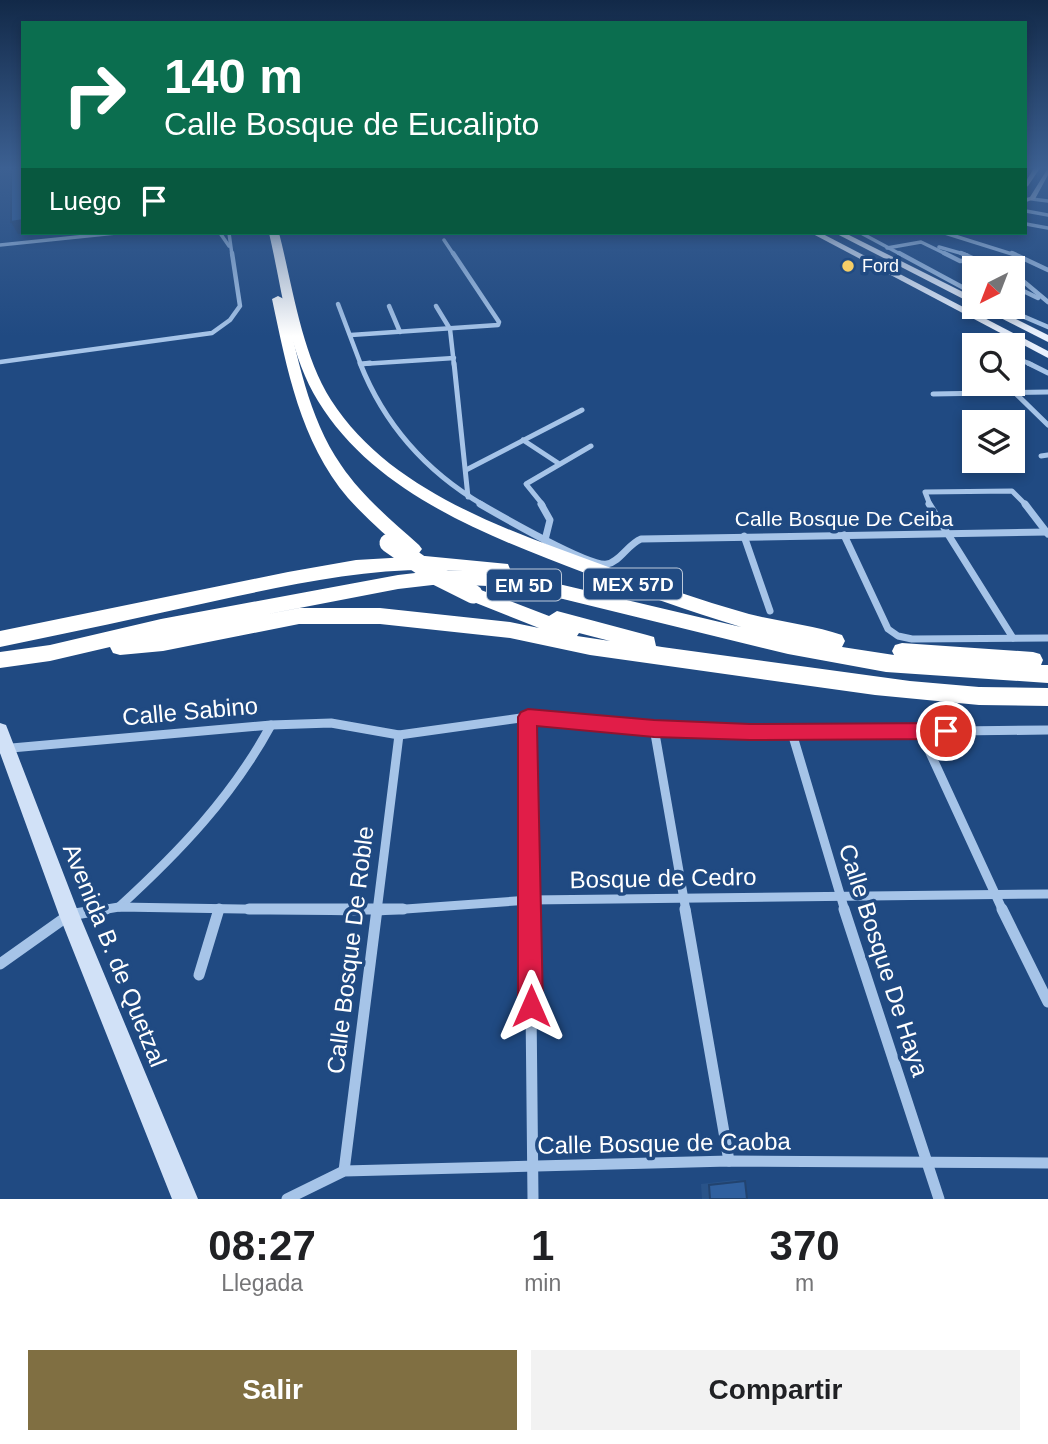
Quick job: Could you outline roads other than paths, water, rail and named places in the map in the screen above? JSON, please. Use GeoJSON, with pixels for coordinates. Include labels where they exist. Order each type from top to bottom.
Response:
{"type":"FeatureCollection","features":[{"type":"Feature","properties":{"kind":"highway","name":"MEX 57D"},"geometry":{"type":"LineString","coordinates":[[264,235],[301,399],[325,455],[359,502],[413,549],[477,592],[611,635],[685,650],[914,679],[1007,687],[1048,685]]}},
{"type":"Feature","properties":{"kind":"highway","name":"MEX 57D"},"geometry":{"type":"LineString","coordinates":[[275,235],[310,371],[332,412],[368,451],[405,480],[486,526],[656,593],[766,618],[869,648],[987,659],[1048,661]]}},
{"type":"Feature","properties":{"kind":"highway"},"geometry":{"type":"LineString","coordinates":[[282,315],[279,328],[290,402],[302,440],[327,481],[357,514],[389,543],[435,575],[548,624],[658,655]]}},
{"type":"Feature","properties":{"kind":"highway","name":"EM 5D"},"geometry":{"type":"LineString","coordinates":[[0,639],[327,569],[400,561],[472,565],[557,578],[723,620],[766,618]]}},
{"type":"Feature","properties":{"kind":"highway","name":"EM 5D"},"geometry":{"type":"LineString","coordinates":[[0,660],[50,653],[175,624],[398,582],[441,577],[488,579],[563,592],[788,646],[874,661],[946,669],[1048,674]]}},
{"type":"Feature","properties":{"kind":"highway"},"geometry":{"type":"LineString","coordinates":[[50,653],[163,643],[299,616],[380,616],[510,629],[590,647],[917,690],[993,698],[1048,697]]}},
{"type":"Feature","properties":{"kind":"main road"},"geometry":{"type":"LineString","coordinates":[[822,235],[1048,355]]}},
{"type":"Feature","properties":{"kind":"main road"},"geometry":{"type":"LineString","coordinates":[[845,235],[962,296]]}},
{"type":"Feature","properties":{"kind":"main road"},"geometry":{"type":"LineString","coordinates":[[889,273],[906,276],[909,270]]}},
{"type":"Feature","properties":{"kind":"main road"},"geometry":{"type":"LineString","coordinates":[[1011,319],[1048,336]]}},
{"type":"Feature","properties":{"kind":"main road","name":"Avenida B. de Quetzal"},"geometry":{"type":"LineString","coordinates":[[2,741],[69,915],[185,1199]]}},
{"type":"Feature","properties":{"kind":"street"},"geometry":{"type":"LineString","coordinates":[[1027,224],[1048,228]]}},
{"type":"Feature","properties":{"kind":"street"},"geometry":{"type":"LineString","coordinates":[[0,243],[74,235]]}},
{"type":"Feature","properties":{"kind":"street"},"geometry":{"type":"LineString","coordinates":[[0,243],[93,235]]}},
{"type":"Feature","properties":{"kind":"street"},"geometry":{"type":"LineString","coordinates":[[221,235],[229,246]]}},
{"type":"Feature","properties":{"kind":"street"},"geometry":{"type":"LineString","coordinates":[[0,362],[212,333],[230,320],[240,306],[229,235]]}},
{"type":"Feature","properties":{"kind":"street"},"geometry":{"type":"LineString","coordinates":[[864,235],[962,287]]}},
{"type":"Feature","properties":{"kind":"street"},"geometry":{"type":"LineString","coordinates":[[953,235],[1004,250],[1048,270]]}},
{"type":"Feature","properties":{"kind":"street"},"geometry":{"type":"LineString","coordinates":[[351,335],[492,326],[499,322],[444,240]]}},
{"type":"Feature","properties":{"kind":"street"},"geometry":{"type":"LineString","coordinates":[[887,248],[921,242],[966,256]]}},
{"type":"Feature","properties":{"kind":"street"},"geometry":{"type":"LineString","coordinates":[[1026,283],[1046,302]]}},
{"type":"Feature","properties":{"kind":"street"},"geometry":{"type":"LineString","coordinates":[[1026,292],[1046,302]]}},
{"type":"Feature","properties":{"kind":"street"},"geometry":{"type":"LineString","coordinates":[[338,304],[377,402],[399,435],[437,475],[468,498],[545,540],[552,523],[550,514],[526,484],[558,463],[592,446]]}},
{"type":"Feature","properties":{"kind":"street"},"geometry":{"type":"LineString","coordinates":[[389,306],[400,332]]}},
{"type":"Feature","properties":{"kind":"street"},"geometry":{"type":"LineString","coordinates":[[436,306],[450,329],[468,498]]}},
{"type":"Feature","properties":{"kind":"street"},"geometry":{"type":"LineString","coordinates":[[1020,319],[1048,336]]}},
{"type":"Feature","properties":{"kind":"street"},"geometry":{"type":"LineString","coordinates":[[362,364],[454,358]]}},
{"type":"Feature","properties":{"kind":"street"},"geometry":{"type":"LineString","coordinates":[[1025,362],[1048,373]]}},
{"type":"Feature","properties":{"kind":"street"},"geometry":{"type":"LineString","coordinates":[[1025,392],[1048,392]]}},
{"type":"Feature","properties":{"kind":"street"},"geometry":{"type":"LineString","coordinates":[[933,394],[962,393]]}},
{"type":"Feature","properties":{"kind":"street"},"geometry":{"type":"LineString","coordinates":[[1019,396],[1048,425]]}},
{"type":"Feature","properties":{"kind":"street"},"geometry":{"type":"LineString","coordinates":[[466,470],[582,410]]}},
{"type":"Feature","properties":{"kind":"street"},"geometry":{"type":"LineString","coordinates":[[523,440],[558,463]]}},
{"type":"Feature","properties":{"kind":"street"},"geometry":{"type":"LineString","coordinates":[[1013,638],[925,497],[925,492],[1012,491],[1019,496],[1047,533]]}},
{"type":"Feature","properties":{"kind":"street","name":"Calle Bosque De Ceiba"},"geometry":{"type":"LineString","coordinates":[[545,540],[607,566],[614,562],[630,543],[641,539],[1047,533]]}},
{"type":"Feature","properties":{"kind":"street"},"geometry":{"type":"LineString","coordinates":[[844,535],[888,629],[898,636],[912,639],[1048,638]]}},
{"type":"Feature","properties":{"kind":"street"},"geometry":{"type":"LineString","coordinates":[[744,536],[766,618]]}},
{"type":"Feature","properties":{"kind":"street"},"geometry":{"type":"LineString","coordinates":[[528,717],[533,1199]]}},
{"type":"Feature","properties":{"kind":"street"},"geometry":{"type":"LineString","coordinates":[[271,725],[331,723],[399,735],[528,717],[654,728],[792,733],[1048,730]]}},
{"type":"Feature","properties":{"kind":"street","name":"Calle Sabino"},"geometry":{"type":"LineString","coordinates":[[2,741],[271,725],[255,758],[223,804],[186,847],[119,907]]}},
{"type":"Feature","properties":{"kind":"street"},"geometry":{"type":"LineString","coordinates":[[654,728],[729,1161]]}},
{"type":"Feature","properties":{"kind":"street"},"geometry":{"type":"LineString","coordinates":[[920,731],[995,895],[1048,1002]]}},
{"type":"Feature","properties":{"kind":"street","name":"Calle Bosque De Haya"},"geometry":{"type":"LineString","coordinates":[[792,733],[840,896],[939,1199]]}},
{"type":"Feature","properties":{"kind":"street","name":"Calle Bosque De Roble"},"geometry":{"type":"LineString","coordinates":[[344,1171],[399,735]]}},
{"type":"Feature","properties":{"kind":"street","name":"Bosque de Cedro"},"geometry":{"type":"LineString","coordinates":[[69,915],[119,907],[375,911],[530,900],[1048,894]]}},
{"type":"Feature","properties":{"kind":"street"},"geometry":{"type":"LineString","coordinates":[[199,975],[219,909]]}},
{"type":"Feature","properties":{"kind":"street"},"geometry":{"type":"LineString","coordinates":[[0,964],[69,915]]}},
{"type":"Feature","properties":{"kind":"street","name":"Calle Bosque de Caoba"},"geometry":{"type":"LineString","coordinates":[[287,1199],[344,1171],[729,1161],[1048,1163]]}},
{"type":"Feature","properties":{"kind":"place","name":"Ford"},"geometry":{"type":"Point","coordinates":[848,266]}}]}
